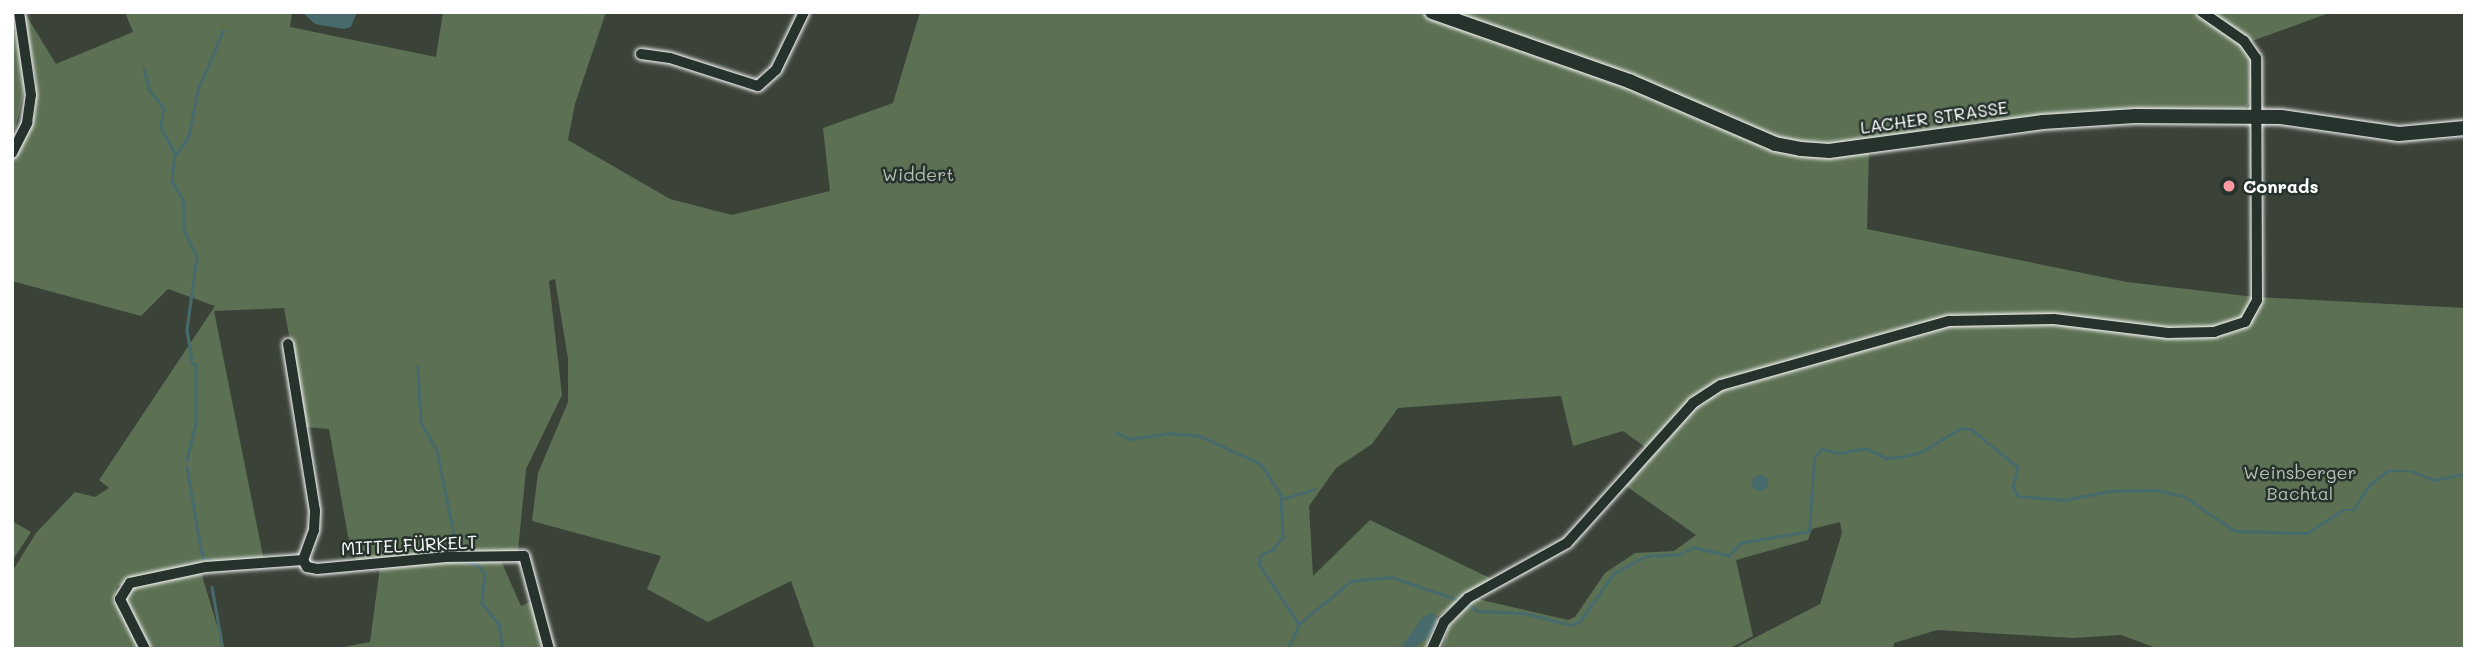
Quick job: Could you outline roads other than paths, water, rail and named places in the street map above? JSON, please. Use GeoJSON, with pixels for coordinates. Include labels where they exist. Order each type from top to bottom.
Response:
{"type":"FeatureCollection","features":[{"type":"Feature","properties":{"kind":"street"},"geometry":{"type":"LineString","coordinates":[[12,153],[27,123],[31,96],[19,12]]}},
{"type":"Feature","properties":{"kind":"street"},"geometry":{"type":"LineString","coordinates":[[641,54],[670,58],[758,86],[776,71],[804,12]]}},
{"type":"Feature","properties":{"kind":"street","name":"LACHER STRASSE"},"geometry":{"type":"LineString","coordinates":[[1432,12],[1629,81],[1775,144],[1801,149],[1870,146],[2043,122],[2256,116],[2399,134],[2465,128]]}},
{"type":"Feature","properties":{"kind":"street"},"geometry":{"type":"LineString","coordinates":[[1433,649],[1441,626],[1468,598],[1567,543],[1693,403],[1730,382],[1950,321],[2054,319],[2168,333],[2214,332],[2242,325],[2255,312],[2258,300],[2253,50],[2202,12]]}},
{"type":"Feature","properties":{"kind":"street"},"geometry":{"type":"LineString","coordinates":[[288,344],[315,511],[314,530],[303,561]]}},
{"type":"Feature","properties":{"kind":"street","name":"MITTELFÜRKELT"},"geometry":{"type":"LineString","coordinates":[[145,649],[120,599],[123,588],[137,581],[206,567],[303,561],[317,569],[446,556],[500,559],[521,555],[527,561],[529,584],[549,649]]}},
{"type":"Feature","properties":{"kind":"water"},"geometry":{"type":"Polygon","coordinates":[[[302,12],[356,14],[351,27],[344,29],[315,24],[302,12]]]}},
{"type":"Feature","properties":{"kind":"water"},"geometry":{"type":"Polygon","coordinates":[[[1757,475],[1763,475],[1768,483],[1766,489],[1757,491],[1752,486],[1752,480],[1757,475]]]}},
{"type":"Feature","properties":{"kind":"water"},"geometry":{"type":"Polygon","coordinates":[[[1432,612],[1438,619],[1430,635],[1413,649],[1400,649],[1422,618],[1432,612]]]}},
{"type":"Feature","properties":{"kind":"waterway"},"geometry":{"type":"LineString","coordinates":[[175,155],[188,138],[198,89],[223,31]]}},
{"type":"Feature","properties":{"kind":"waterway"},"geometry":{"type":"LineString","coordinates":[[144,69],[150,91],[164,108],[161,127],[175,153],[172,181],[184,202],[184,229],[197,257],[187,330],[192,363],[196,365],[196,424],[187,460]]}},
{"type":"Feature","properties":{"kind":"waterway"},"geometry":{"type":"LineString","coordinates":[[418,367],[421,422],[437,451],[456,544]]}},
{"type":"Feature","properties":{"kind":"waterway"},"geometry":{"type":"LineString","coordinates":[[1468,605],[1478,611],[1524,613],[1571,625],[1580,621],[1614,573],[1646,556],[1680,554],[1693,547],[1729,555],[1740,543],[1809,531],[1814,458],[1821,449],[1840,453],[1865,448],[1886,458],[1901,457],[1921,452],[1961,428],[1971,429],[2018,467],[2013,487],[2018,496],[2063,500],[2110,491],[2155,490],[2184,496],[2235,531],[2307,533],[2343,510],[2353,510],[2370,484],[2387,471],[2412,471],[2433,480],[2465,474]]}},
{"type":"Feature","properties":{"kind":"waterway"},"geometry":{"type":"LineString","coordinates":[[1116,433],[1131,439],[1169,433],[1200,436],[1261,464],[1281,495],[1283,537],[1273,550],[1261,555],[1259,564],[1299,624]]}},
{"type":"Feature","properties":{"kind":"waterway"},"geometry":{"type":"LineString","coordinates":[[187,467],[201,550],[204,559],[210,559]]}},
{"type":"Feature","properties":{"kind":"waterway"},"geometry":{"type":"LineString","coordinates":[[1282,499],[1315,489]]}},
{"type":"Feature","properties":{"kind":"waterway"},"geometry":{"type":"LineString","coordinates":[[465,561],[478,565],[485,574],[482,603],[499,624],[503,649]]}},
{"type":"Feature","properties":{"kind":"waterway"},"geometry":{"type":"LineString","coordinates":[[1288,649],[1299,624],[1351,581],[1391,577],[1459,600]]}},
{"type":"Feature","properties":{"kind":"waterway"},"geometry":{"type":"LineString","coordinates":[[212,587],[223,649]]}},
{"type":"Feature","properties":{"kind":"place","name":"Conrads"},"geometry":{"type":"Point","coordinates":[2229,186]}},
{"type":"Feature","properties":{"kind":"park label","name":"Widdert"},"geometry":{"type":"Point","coordinates":[918,174]}},
{"type":"Feature","properties":{"kind":"park label","name":"Weinsberger Bachtal"},"geometry":{"type":"Point","coordinates":[2300,483]}}]}
